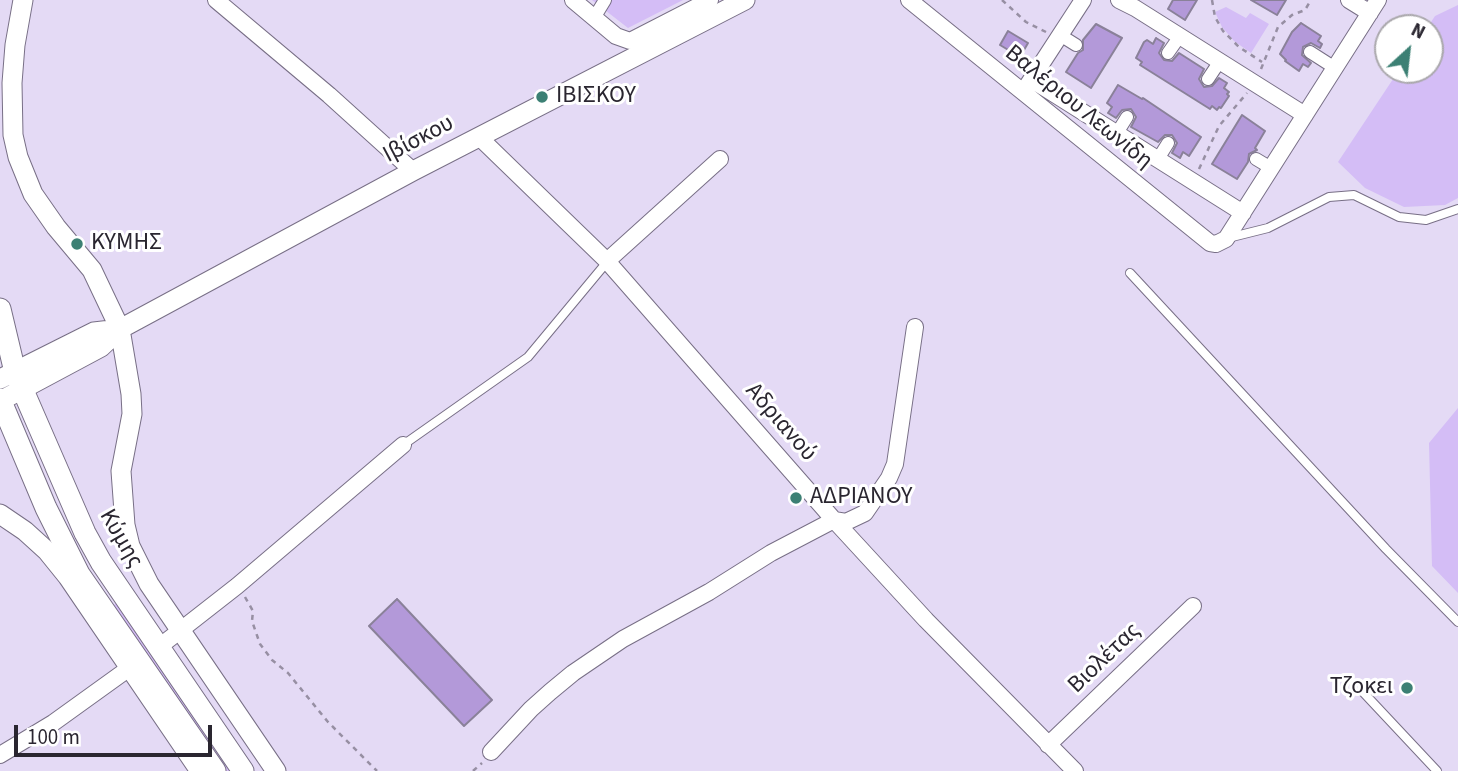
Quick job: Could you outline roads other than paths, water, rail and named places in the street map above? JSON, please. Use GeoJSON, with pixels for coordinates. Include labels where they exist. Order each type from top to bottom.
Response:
{"type":"FeatureCollection","features":[{"type":"Feature","properties":{"kind":"main road","name":"Κύμης"},"geometry":{"type":"LineString","coordinates":[[0,309],[12,380],[85,533],[101,562],[243,771]]}},
{"type":"Feature","properties":{"kind":"main road"},"geometry":{"type":"LineString","coordinates":[[0,400],[46,508],[79,574],[215,771]]}},
{"type":"Feature","properties":{"kind":"street"},"geometry":{"type":"LineString","coordinates":[[23,0],[15,45],[13,135],[18,157],[33,194],[92,270],[120,329],[128,367],[132,414],[121,471],[125,525],[139,567],[179,631],[276,771]]}},
{"type":"Feature","properties":{"kind":"street"},"geometry":{"type":"LineString","coordinates":[[216,0],[329,95],[413,171]]}},
{"type":"Feature","properties":{"kind":"street"},"geometry":{"type":"LineString","coordinates":[[573,0],[615,36],[630,40],[710,0]]}},
{"type":"Feature","properties":{"kind":"street"},"geometry":{"type":"LineString","coordinates":[[594,18],[605,0]]}},
{"type":"Feature","properties":{"kind":"street","name":"Ιβίσκου"},"geometry":{"type":"LineString","coordinates":[[0,400],[12,380],[94,332],[120,329],[479,136],[745,0]]}},
{"type":"Feature","properties":{"kind":"street"},"geometry":{"type":"LineString","coordinates":[[1083,0],[1027,86],[1117,133],[1243,213]]}},
{"type":"Feature","properties":{"kind":"street"},"geometry":{"type":"LineString","coordinates":[[1119,0],[1305,115]]}},
{"type":"Feature","properties":{"kind":"street"},"geometry":{"type":"LineString","coordinates":[[1224,241],[1374,7],[1349,0]]}},
{"type":"Feature","properties":{"kind":"street","name":"Βαλέριου Λεωνίδη"},"geometry":{"type":"LineString","coordinates":[[918,3],[1027,86],[1210,243],[1224,241]]}},
{"type":"Feature","properties":{"kind":"street"},"geometry":{"type":"LineString","coordinates":[[1059,36],[1076,45]]}},
{"type":"Feature","properties":{"kind":"street"},"geometry":{"type":"LineString","coordinates":[[1168,53],[1180,36]]}},
{"type":"Feature","properties":{"kind":"street"},"geometry":{"type":"LineString","coordinates":[[1310,52],[1335,68]]}},
{"type":"Feature","properties":{"kind":"street"},"geometry":{"type":"LineString","coordinates":[[1208,79],[1220,61]]}},
{"type":"Feature","properties":{"kind":"street"},"geometry":{"type":"LineString","coordinates":[[1117,133],[1127,117]]}},
{"type":"Feature","properties":{"kind":"street","name":"Αδριανού"},"geometry":{"type":"LineString","coordinates":[[479,136],[607,261],[834,520],[926,620],[1075,771]]}},
{"type":"Feature","properties":{"kind":"street"},"geometry":{"type":"LineString","coordinates":[[1158,159],[1168,143]]}},
{"type":"Feature","properties":{"kind":"street"},"geometry":{"type":"LineString","coordinates":[[607,261],[720,159]]}},
{"type":"Feature","properties":{"kind":"street"},"geometry":{"type":"LineString","coordinates":[[1256,159],[1271,168]]}},
{"type":"Feature","properties":{"kind":"street"},"geometry":{"type":"LineString","coordinates":[[491,752],[531,709],[573,673],[624,639],[771,553],[834,520],[846,522],[865,513],[889,478],[899,441],[915,327]]}},
{"type":"Feature","properties":{"kind":"street"},"geometry":{"type":"LineString","coordinates":[[159,647],[237,586],[403,445]]}},
{"type":"Feature","properties":{"kind":"street"},"geometry":{"type":"LineString","coordinates":[[0,514],[25,531],[47,551],[68,577],[128,669],[200,771]]}},
{"type":"Feature","properties":{"kind":"street","name":"Βιολέτας"},"geometry":{"type":"LineString","coordinates":[[1048,745],[1193,606]]}},
{"type":"Feature","properties":{"kind":"street"},"geometry":{"type":"LineString","coordinates":[[0,755],[53,723],[128,669]]}},
{"type":"Feature","properties":{"kind":"lane"},"geometry":{"type":"LineString","coordinates":[[1224,241],[1268,228],[1329,197],[1354,195],[1399,217],[1426,220],[1458,209]]}},
{"type":"Feature","properties":{"kind":"lane"},"geometry":{"type":"LineString","coordinates":[[403,445],[528,357],[607,261]]}},
{"type":"Feature","properties":{"kind":"lane"},"geometry":{"type":"LineString","coordinates":[[1130,273],[1377,539],[1458,622]]}},
{"type":"Feature","properties":{"kind":"lane"},"geometry":{"type":"LineString","coordinates":[[1362,691],[1437,771]]}},
{"type":"Feature","properties":{"kind":"place","name":"ΙΒΙΣΚΟΥ"},"geometry":{"type":"Point","coordinates":[542,97]}},
{"type":"Feature","properties":{"kind":"place","name":"ΚΥΜΗΣ"},"geometry":{"type":"Point","coordinates":[77,244]}},
{"type":"Feature","properties":{"kind":"place","name":"ΑΔΡΙΑΝΟΥ"},"geometry":{"type":"Point","coordinates":[796,498]}},
{"type":"Feature","properties":{"kind":"place","name":"Τζοκει"},"geometry":{"type":"Point","coordinates":[1407,688]}}]}
